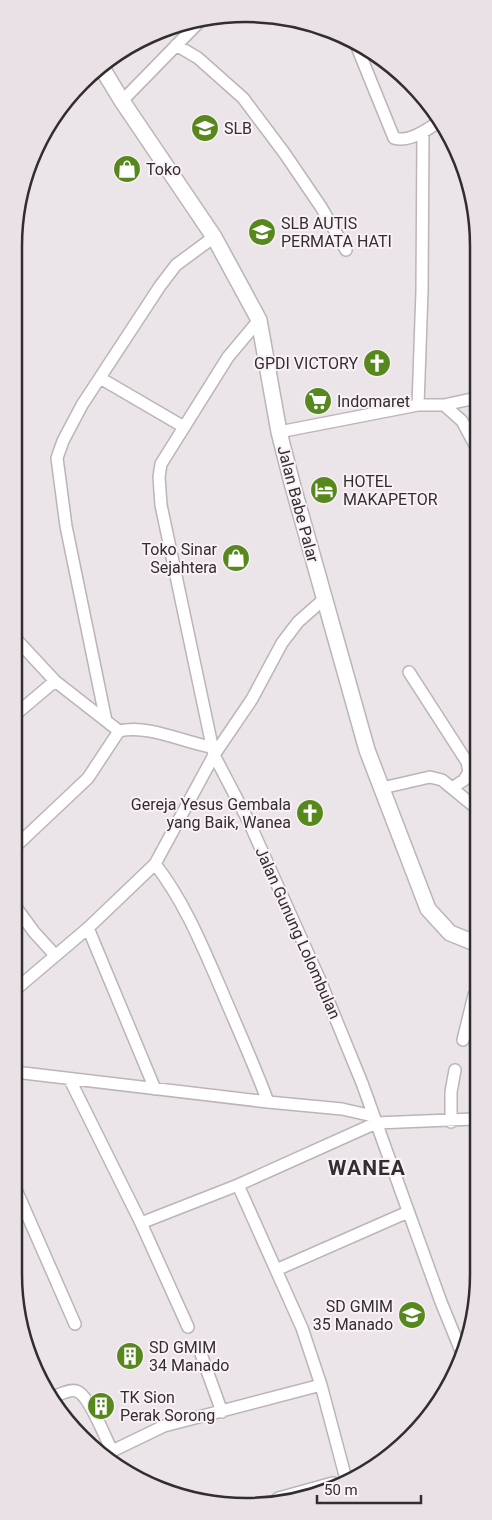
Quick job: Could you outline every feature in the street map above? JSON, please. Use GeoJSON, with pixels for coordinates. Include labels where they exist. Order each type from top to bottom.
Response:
{"type":"FeatureCollection","features":[{"type":"Feature","properties":{"kind":"street"},"geometry":{"type":"LineString","coordinates":[[122,101],[192,29]]}},
{"type":"Feature","properties":{"kind":"street"},"geometry":{"type":"LineString","coordinates":[[176,45],[198,58],[243,98],[290,161],[346,250]]}},
{"type":"Feature","properties":{"kind":"street"},"geometry":{"type":"LineString","coordinates":[[359,53],[392,136],[401,139],[423,132],[434,125]]}},
{"type":"Feature","properties":{"kind":"street","name":"Jalan Babe Palar"},"geometry":{"type":"LineString","coordinates":[[105,73],[214,237],[259,320],[279,432],[367,750],[428,910],[450,933],[470,940]]}},
{"type":"Feature","properties":{"kind":"street"},"geometry":{"type":"LineString","coordinates":[[418,405],[422,291],[423,132]]}},
{"type":"Feature","properties":{"kind":"street"},"geometry":{"type":"LineString","coordinates":[[106,722],[66,526],[57,458],[72,422],[150,300],[176,265],[214,237]]}},
{"type":"Feature","properties":{"kind":"street","name":"Jalan Gunung Lolombulan"},"geometry":{"type":"LineString","coordinates":[[259,320],[228,357],[161,464],[158,477],[161,505],[212,751],[249,822],[304,944],[375,1120],[458,1344]]}},
{"type":"Feature","properties":{"kind":"street"},"geometry":{"type":"LineString","coordinates":[[100,378],[184,427]]}},
{"type":"Feature","properties":{"kind":"street"},"geometry":{"type":"LineString","coordinates":[[279,432],[418,405],[444,405],[470,399]]}},
{"type":"Feature","properties":{"kind":"street"},"geometry":{"type":"LineString","coordinates":[[444,405],[462,421],[470,436]]}},
{"type":"Feature","properties":{"kind":"street"},"geometry":{"type":"LineString","coordinates":[[22,984],[88,928],[155,864],[212,751],[252,699],[288,636],[304,616],[324,599]]}},
{"type":"Feature","properties":{"kind":"street"},"geometry":{"type":"LineString","coordinates":[[22,645],[55,681],[119,731],[136,730],[152,732],[212,751]]}},
{"type":"Feature","properties":{"kind":"street"},"geometry":{"type":"LineString","coordinates":[[409,672],[467,762],[469,772],[464,780],[452,788]]}},
{"type":"Feature","properties":{"kind":"street"},"geometry":{"type":"LineString","coordinates":[[22,709],[55,681]]}},
{"type":"Feature","properties":{"kind":"street"},"geometry":{"type":"LineString","coordinates":[[22,840],[88,778],[119,731]]}},
{"type":"Feature","properties":{"kind":"street"},"geometry":{"type":"LineString","coordinates":[[382,788],[430,778],[442,780],[470,802]]}},
{"type":"Feature","properties":{"kind":"street"},"geometry":{"type":"LineString","coordinates":[[155,864],[171,884],[196,931],[268,1102]]}},
{"type":"Feature","properties":{"kind":"street"},"geometry":{"type":"LineString","coordinates":[[22,916],[55,955]]}},
{"type":"Feature","properties":{"kind":"street"},"geometry":{"type":"LineString","coordinates":[[88,928],[155,1089]]}},
{"type":"Feature","properties":{"kind":"street"},"geometry":{"type":"LineString","coordinates":[[463,1040],[470,1011]]}},
{"type":"Feature","properties":{"kind":"street"},"geometry":{"type":"LineString","coordinates":[[451,1122],[451,1092],[455,1070]]}},
{"type":"Feature","properties":{"kind":"street"},"geometry":{"type":"LineString","coordinates":[[22,1073],[70,1080],[342,1109],[375,1120],[451,1122],[470,1120]]}},
{"type":"Feature","properties":{"kind":"street"},"geometry":{"type":"LineString","coordinates":[[70,1080],[142,1223],[188,1326]]}},
{"type":"Feature","properties":{"kind":"street"},"geometry":{"type":"LineString","coordinates":[[142,1223],[238,1185],[375,1120]]}},
{"type":"Feature","properties":{"kind":"street"},"geometry":{"type":"LineString","coordinates":[[238,1185],[302,1328],[321,1385],[345,1474]]}},
{"type":"Feature","properties":{"kind":"street"},"geometry":{"type":"LineString","coordinates":[[22,1204],[74,1324]]}},
{"type":"Feature","properties":{"kind":"street"},"geometry":{"type":"LineString","coordinates":[[276,1270],[408,1212]]}},
{"type":"Feature","properties":{"kind":"street"},"geometry":{"type":"LineString","coordinates":[[201,1354],[222,1412]]}},
{"type":"Feature","properties":{"kind":"street"},"geometry":{"type":"LineString","coordinates":[[111,1452],[164,1426],[321,1385]]}},
{"type":"Feature","properties":{"kind":"street"},"geometry":{"type":"LineString","coordinates":[[58,1395],[72,1390],[80,1392],[88,1401],[107,1449]]}},
{"type":"Feature","properties":{"kind":"place","name":"SLB"},"geometry":{"type":"Point","coordinates":[205,128]}},
{"type":"Feature","properties":{"kind":"place","name":"Toko"},"geometry":{"type":"Point","coordinates":[127,169]}},
{"type":"Feature","properties":{"kind":"place","name":"SLB AUTIS PERMATA HATI"},"geometry":{"type":"Point","coordinates":[262,232]}},
{"type":"Feature","properties":{"kind":"place","name":"GPDI VICTORY"},"geometry":{"type":"Point","coordinates":[377,363]}},
{"type":"Feature","properties":{"kind":"place","name":"Indomaret"},"geometry":{"type":"Point","coordinates":[318,401]}},
{"type":"Feature","properties":{"kind":"place","name":"HOTEL MAKAPETOR"},"geometry":{"type":"Point","coordinates":[324,490]}},
{"type":"Feature","properties":{"kind":"place","name":"Toko Sinar Sejahtera"},"geometry":{"type":"Point","coordinates":[236,558]}},
{"type":"Feature","properties":{"kind":"place","name":"Gereja Yesus Gembala yang Baik, Wanea"},"geometry":{"type":"Point","coordinates":[310,813]}},
{"type":"Feature","properties":{"kind":"place","name":"SD GMIM 35 Manado"},"geometry":{"type":"Point","coordinates":[412,1315]}},
{"type":"Feature","properties":{"kind":"place","name":"SD GMIM 34 Manado"},"geometry":{"type":"Point","coordinates":[130,1356]}},
{"type":"Feature","properties":{"kind":"place","name":"TK Sion Perak Sorong"},"geometry":{"type":"Point","coordinates":[101,1406]}},
{"type":"Feature","properties":{"kind":"district","name":"WANEA"},"geometry":{"type":"Point","coordinates":[367,1168]}}]}
